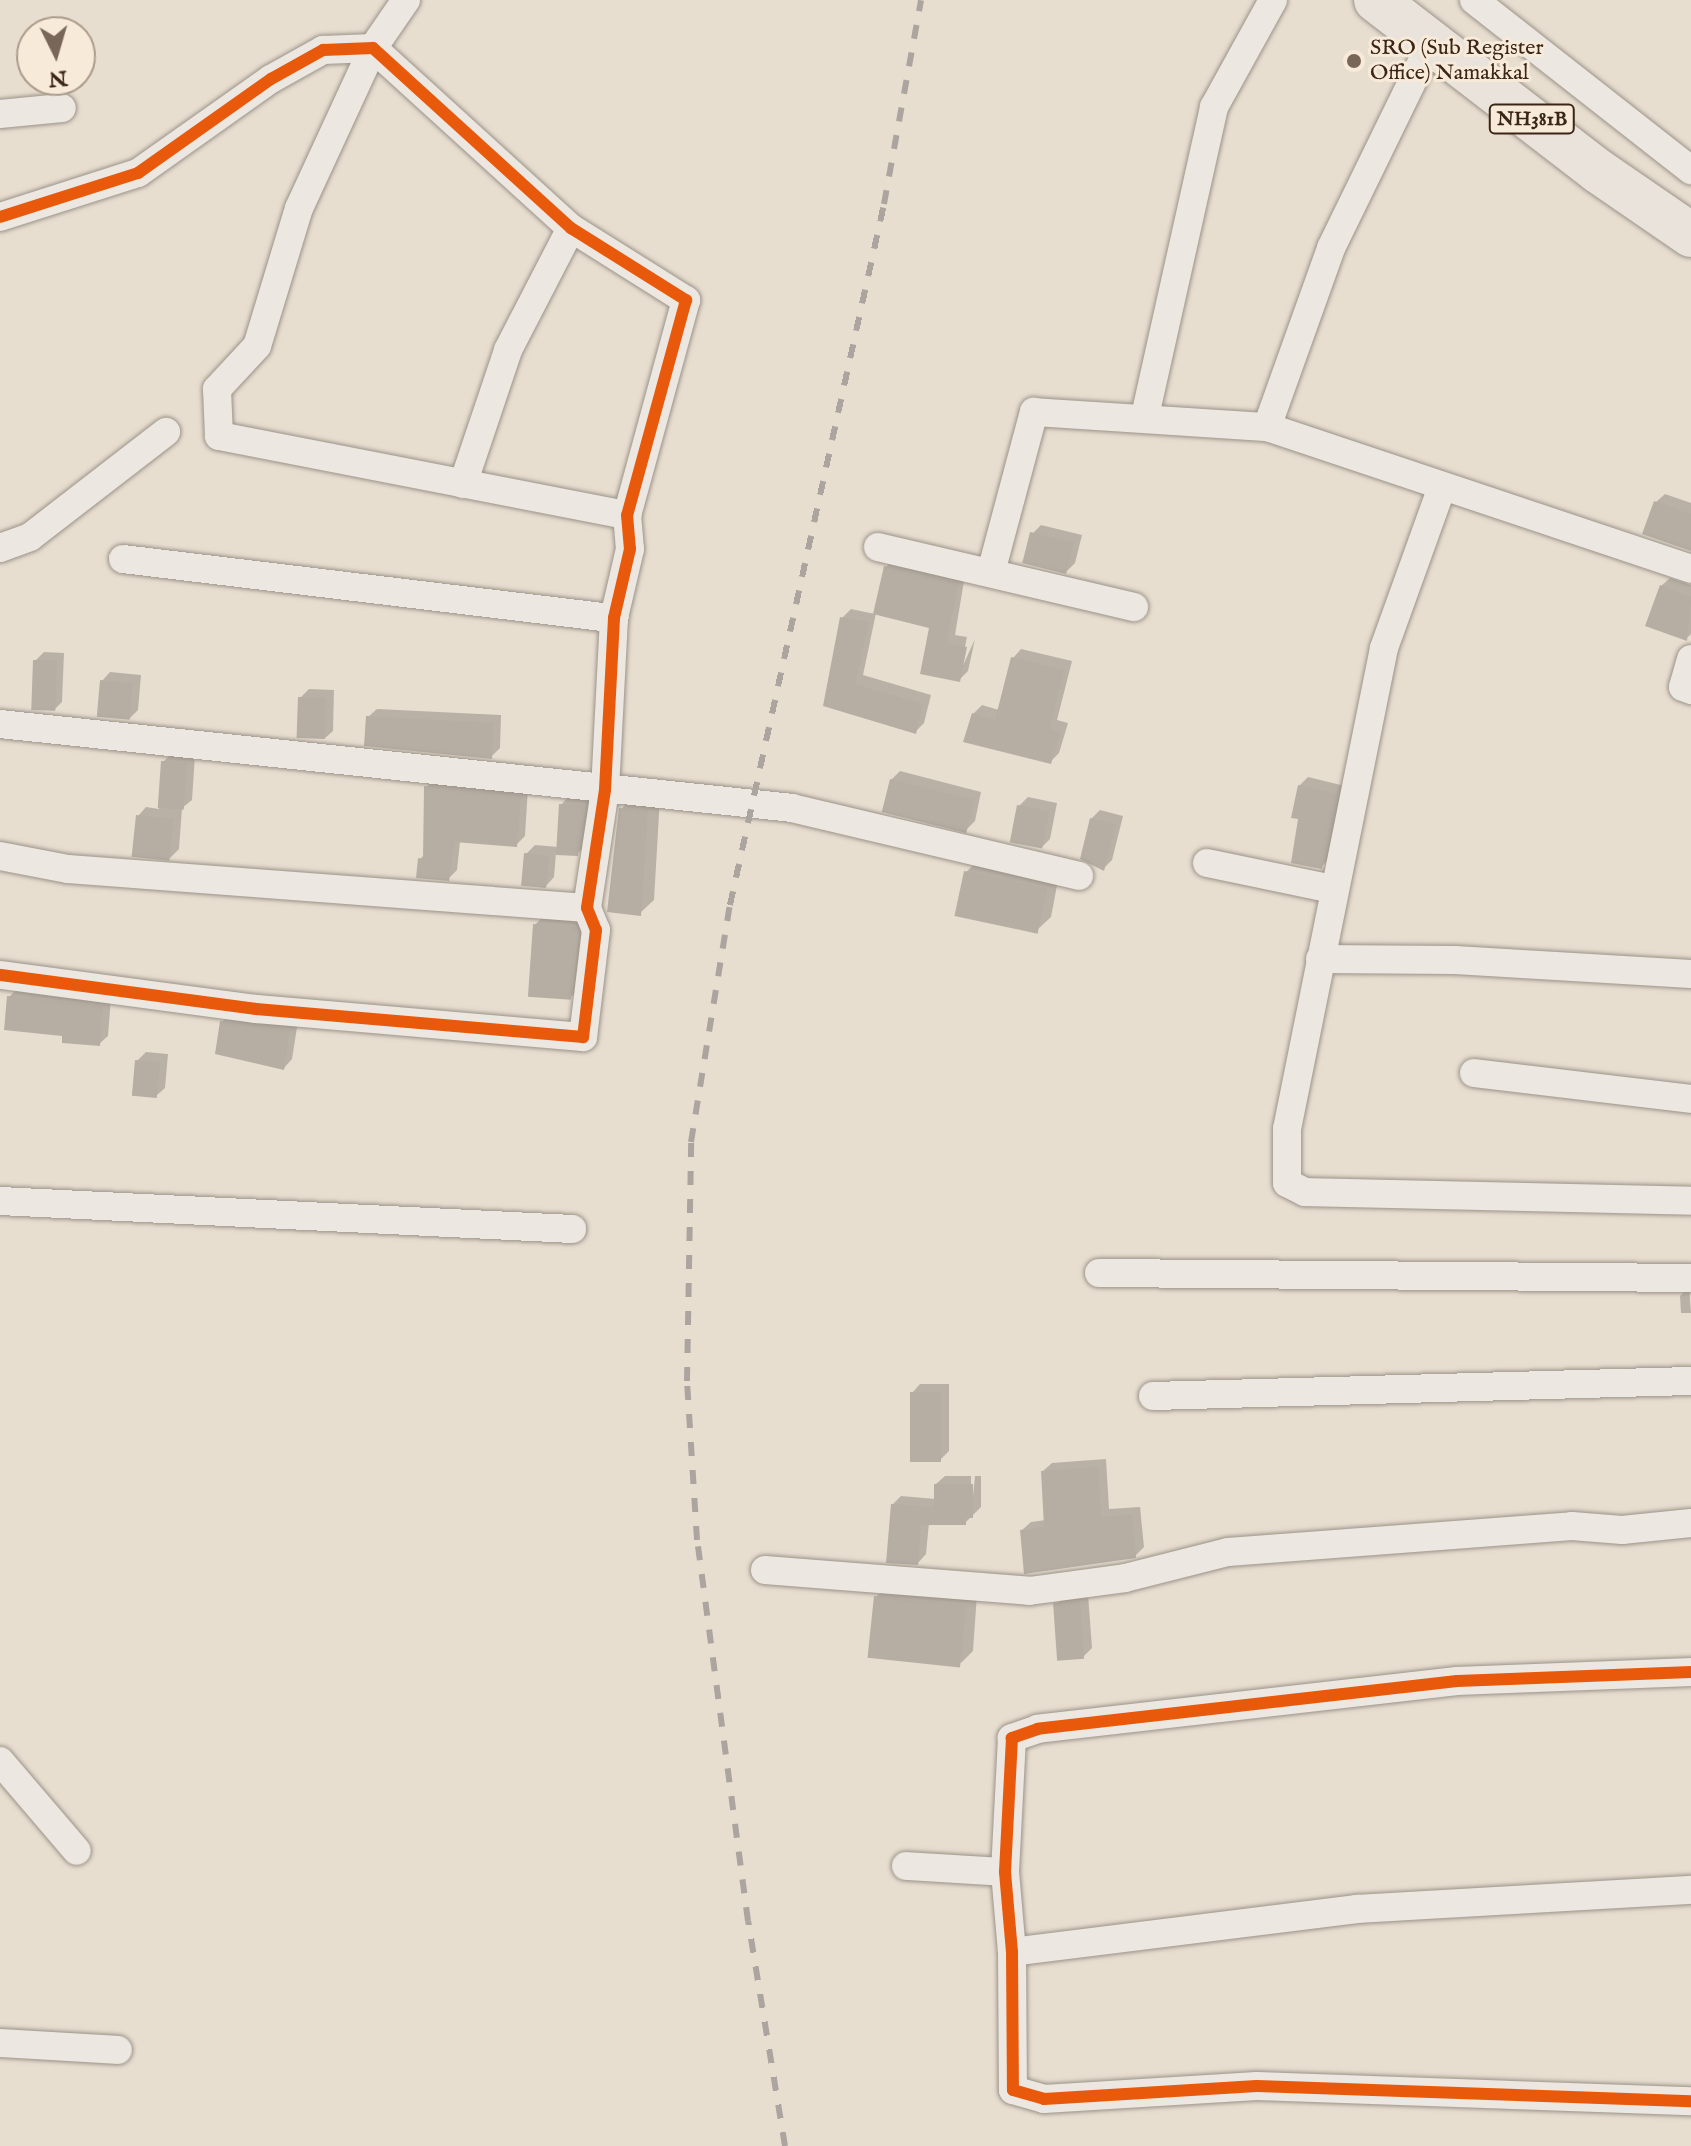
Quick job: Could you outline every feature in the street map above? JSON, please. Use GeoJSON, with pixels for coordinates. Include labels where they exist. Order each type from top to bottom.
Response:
{"type":"FeatureCollection","features":[{"type":"Feature","properties":{"kind":"highway","name":"NH381B"},"geometry":{"type":"LineString","coordinates":[[1376,0],[1598,171],[1691,235]]}},
{"type":"Feature","properties":{"kind":"street"},"geometry":{"type":"LineString","coordinates":[[406,0],[373,48],[299,208],[257,346],[217,389],[219,436],[627,515]]}},
{"type":"Feature","properties":{"kind":"street"},"geometry":{"type":"LineString","coordinates":[[1145,416],[1214,107],[1273,0]]}},
{"type":"Feature","properties":{"kind":"street"},"geometry":{"type":"LineString","coordinates":[[1474,0],[1691,170]]}},
{"type":"Feature","properties":{"kind":"street"},"geometry":{"type":"LineString","coordinates":[[1267,427],[1331,248],[1432,41]]}},
{"type":"Feature","properties":{"kind":"street"},"geometry":{"type":"LineString","coordinates":[[0,217],[138,173],[271,79],[323,50],[373,48],[571,228],[686,300],[627,515],[630,549],[614,618],[605,790],[587,908],[596,930],[583,1037],[256,1009],[0,975]]}},
{"type":"Feature","properties":{"kind":"street"},"geometry":{"type":"LineString","coordinates":[[0,114],[62,108]]}},
{"type":"Feature","properties":{"kind":"street"},"geometry":{"type":"LineString","coordinates":[[463,484],[508,350],[571,228]]}},
{"type":"Feature","properties":{"kind":"street"},"geometry":{"type":"LineString","coordinates":[[991,572],[1034,412],[1145,416],[1267,427],[1691,569]]}},
{"type":"Feature","properties":{"kind":"street"},"geometry":{"type":"LineString","coordinates":[[0,548],[30,537],[166,432]]}},
{"type":"Feature","properties":{"kind":"street"},"geometry":{"type":"LineString","coordinates":[[1442,487],[1384,648],[1287,1129],[1287,1183],[1305,1192],[1691,1201]]}},
{"type":"Feature","properties":{"kind":"street"},"geometry":{"type":"LineString","coordinates":[[878,547],[1134,607]]}},
{"type":"Feature","properties":{"kind":"street"},"geometry":{"type":"LineString","coordinates":[[123,559],[614,618]]}},
{"type":"Feature","properties":{"kind":"street"},"geometry":{"type":"LineString","coordinates":[[1691,659],[1683,687],[1691,690]]}},
{"type":"Feature","properties":{"kind":"street"},"geometry":{"type":"LineString","coordinates":[[0,724],[792,808],[1079,876]]}},
{"type":"Feature","properties":{"kind":"street"},"geometry":{"type":"LineString","coordinates":[[0,856],[68,869],[587,908]]}},
{"type":"Feature","properties":{"kind":"street"},"geometry":{"type":"LineString","coordinates":[[1207,863],[1333,889]]}},
{"type":"Feature","properties":{"kind":"street"},"geometry":{"type":"LineString","coordinates":[[1320,959],[1455,960],[1691,974]]}},
{"type":"Feature","properties":{"kind":"street"},"geometry":{"type":"LineString","coordinates":[[1474,1073],[1691,1099]]}},
{"type":"Feature","properties":{"kind":"street"},"geometry":{"type":"LineString","coordinates":[[0,1201],[572,1229]]}},
{"type":"Feature","properties":{"kind":"street"},"geometry":{"type":"LineString","coordinates":[[1099,1273],[1691,1278]]}},
{"type":"Feature","properties":{"kind":"street"},"geometry":{"type":"LineString","coordinates":[[1153,1396],[1691,1381]]}},
{"type":"Feature","properties":{"kind":"street"},"geometry":{"type":"LineString","coordinates":[[765,1570],[1029,1591],[1125,1578],[1228,1552],[1572,1526],[1622,1530],[1691,1523]]}},
{"type":"Feature","properties":{"kind":"street"},"geometry":{"type":"LineString","coordinates":[[1691,1672],[1457,1681],[1038,1729],[1012,1738],[1005,1872],[1012,1952],[1013,2090],[1044,2099],[1257,2086],[1691,2101]]}},
{"type":"Feature","properties":{"kind":"street"},"geometry":{"type":"LineString","coordinates":[[0,1761],[77,1851]]}},
{"type":"Feature","properties":{"kind":"street"},"geometry":{"type":"LineString","coordinates":[[906,1866],[1005,1872]]}},
{"type":"Feature","properties":{"kind":"street"},"geometry":{"type":"LineString","coordinates":[[1012,1952],[1357,1909],[1691,1890]]}},
{"type":"Feature","properties":{"kind":"street"},"geometry":{"type":"LineString","coordinates":[[0,2043],[118,2050]]}},
{"type":"Feature","properties":{"kind":"building"},"geometry":{"type":"Polygon","coordinates":[[[1654,501],[1691,514],[1691,551],[1642,534],[1654,501]]]}},
{"type":"Feature","properties":{"kind":"building"},"geometry":{"type":"Polygon","coordinates":[[[1030,532],[1074,543],[1066,574],[1022,563],[1030,532]]]}},
{"type":"Feature","properties":{"kind":"building"},"geometry":{"type":"Polygon","coordinates":[[[884,566],[958,583],[947,643],[967,647],[960,682],[920,674],[929,628],[873,614],[884,566]]]}},
{"type":"Feature","properties":{"kind":"building"},"geometry":{"type":"Polygon","coordinates":[[[1660,585],[1691,597],[1687,641],[1645,626],[1660,585]]]}},
{"type":"Feature","properties":{"kind":"building"},"geometry":{"type":"Polygon","coordinates":[[[840,617],[869,622],[855,684],[923,704],[916,734],[823,706],[840,617]]]}},
{"type":"Feature","properties":{"kind":"building"},"geometry":{"type":"Polygon","coordinates":[[[1011,657],[1064,670],[1050,729],[1060,732],[1051,764],[963,742],[972,713],[995,720],[1011,657]]]}},
{"type":"Feature","properties":{"kind":"building"},"geometry":{"type":"Polygon","coordinates":[[[33,660],[57,661],[55,711],[31,710],[33,660]]]}},
{"type":"Feature","properties":{"kind":"building"},"geometry":{"type":"Polygon","coordinates":[[[100,680],[133,683],[130,720],[97,717],[100,680]]]}},
{"type":"Feature","properties":{"kind":"building"},"geometry":{"type":"Polygon","coordinates":[[[298,697],[326,698],[325,739],[297,738],[298,697]]]}},
{"type":"Feature","properties":{"kind":"building"},"geometry":{"type":"Polygon","coordinates":[[[366,716],[493,723],[492,759],[364,746],[366,716]]]}},
{"type":"Feature","properties":{"kind":"building"},"geometry":{"type":"Polygon","coordinates":[[[161,761],[187,763],[184,810],[158,808],[161,761]]]}},
{"type":"Feature","properties":{"kind":"building"},"geometry":{"type":"Polygon","coordinates":[[[890,779],[974,800],[966,833],[882,812],[890,779]]]}},
{"type":"Feature","properties":{"kind":"building"},"geometry":{"type":"Polygon","coordinates":[[[1298,785],[1337,794],[1322,869],[1291,863],[1298,819],[1291,818],[1298,785]]]}},
{"type":"Feature","properties":{"kind":"building"},"geometry":{"type":"Polygon","coordinates":[[[424,786],[521,796],[517,847],[455,842],[449,881],[416,878],[418,858],[423,859],[424,786]]]}},
{"type":"Feature","properties":{"kind":"building"},"geometry":{"type":"Polygon","coordinates":[[[559,804],[585,805],[578,856],[556,855],[559,804]]]}},
{"type":"Feature","properties":{"kind":"building"},"geometry":{"type":"Polygon","coordinates":[[[1017,805],[1049,811],[1042,849],[1010,842],[1017,805]]]}},
{"type":"Feature","properties":{"kind":"building"},"geometry":{"type":"Polygon","coordinates":[[[619,808],[648,810],[641,916],[607,912],[619,808]]]}},
{"type":"Feature","properties":{"kind":"building"},"geometry":{"type":"Polygon","coordinates":[[[136,815],[174,819],[169,861],[132,857],[136,815]]]}},
{"type":"Feature","properties":{"kind":"building"},"geometry":{"type":"Polygon","coordinates":[[[1090,818],[1116,824],[1104,871],[1080,859],[1090,818]]]}},
{"type":"Feature","properties":{"kind":"building"},"geometry":{"type":"Polygon","coordinates":[[[524,853],[549,855],[546,888],[521,886],[524,853]]]}},
{"type":"Feature","properties":{"kind":"building"},"geometry":{"type":"Polygon","coordinates":[[[964,871],[1047,889],[1038,934],[954,916],[964,871]]]}},
{"type":"Feature","properties":{"kind":"building"},"geometry":{"type":"Polygon","coordinates":[[[533,924],[576,927],[571,1000],[528,997],[533,924]]]}},
{"type":"Feature","properties":{"kind":"building"},"geometry":{"type":"Polygon","coordinates":[[[7,996],[103,1006],[100,1046],[62,1043],[62,1036],[4,1030],[7,996]]]}},
{"type":"Feature","properties":{"kind":"building"},"geometry":{"type":"Polygon","coordinates":[[[220,1021],[290,1029],[284,1070],[215,1054],[220,1021]]]}},
{"type":"Feature","properties":{"kind":"building"},"geometry":{"type":"Polygon","coordinates":[[[135,1060],[160,1062],[157,1098],[132,1096],[135,1060]]]}},
{"type":"Feature","properties":{"kind":"building"},"geometry":{"type":"Polygon","coordinates":[[[910,1392],[941,1392],[941,1462],[910,1462],[910,1392]]]}},
{"type":"Feature","properties":{"kind":"building"},"geometry":{"type":"Polygon","coordinates":[[[1098,1467],[1101,1517],[1132,1514],[1136,1558],[1024,1574],[1020,1530],[1044,1527],[1041,1471],[1098,1467]]]}},
{"type":"Feature","properties":{"kind":"building"},"geometry":{"type":"Polygon","coordinates":[[[934,1484],[973,1484],[973,1518],[966,1518],[966,1525],[921,1525],[918,1565],[886,1563],[891,1504],[934,1507],[934,1484]]]}},
{"type":"Feature","properties":{"kind":"building"},"geometry":{"type":"Polygon","coordinates":[[[874,1596],[966,1606],[960,1667],[868,1658],[874,1596]]]}},
{"type":"Feature","properties":{"kind":"building"},"geometry":{"type":"Polygon","coordinates":[[[1080,1601],[1084,1659],[1057,1661],[1053,1603],[1080,1601]]]}},
{"type":"Feature","properties":{"kind":"railway"},"geometry":{"type":"LineString","coordinates":[[785,2146],[748,1921],[697,1540],[687,1381],[691,1142],[730,905],[884,204],[921,0]]}},
{"type":"Feature","properties":{"kind":"cycle path"},"geometry":{"type":"LineString","coordinates":[[0,217],[138,173],[271,79],[323,50],[373,48],[571,228],[686,300],[627,515],[630,549],[614,618],[605,790],[587,908],[596,930],[583,1037],[256,1009],[0,975]]}},
{"type":"Feature","properties":{"kind":"cycle path"},"geometry":{"type":"LineString","coordinates":[[1691,1672],[1457,1681],[1038,1729],[1012,1738],[1005,1872],[1012,1952],[1013,2090],[1044,2099],[1257,2086],[1691,2101]]}},
{"type":"Feature","properties":{"kind":"place","name":"SRO (Sub Register Office) Namakkal"},"geometry":{"type":"Point","coordinates":[1354,61]}}]}
